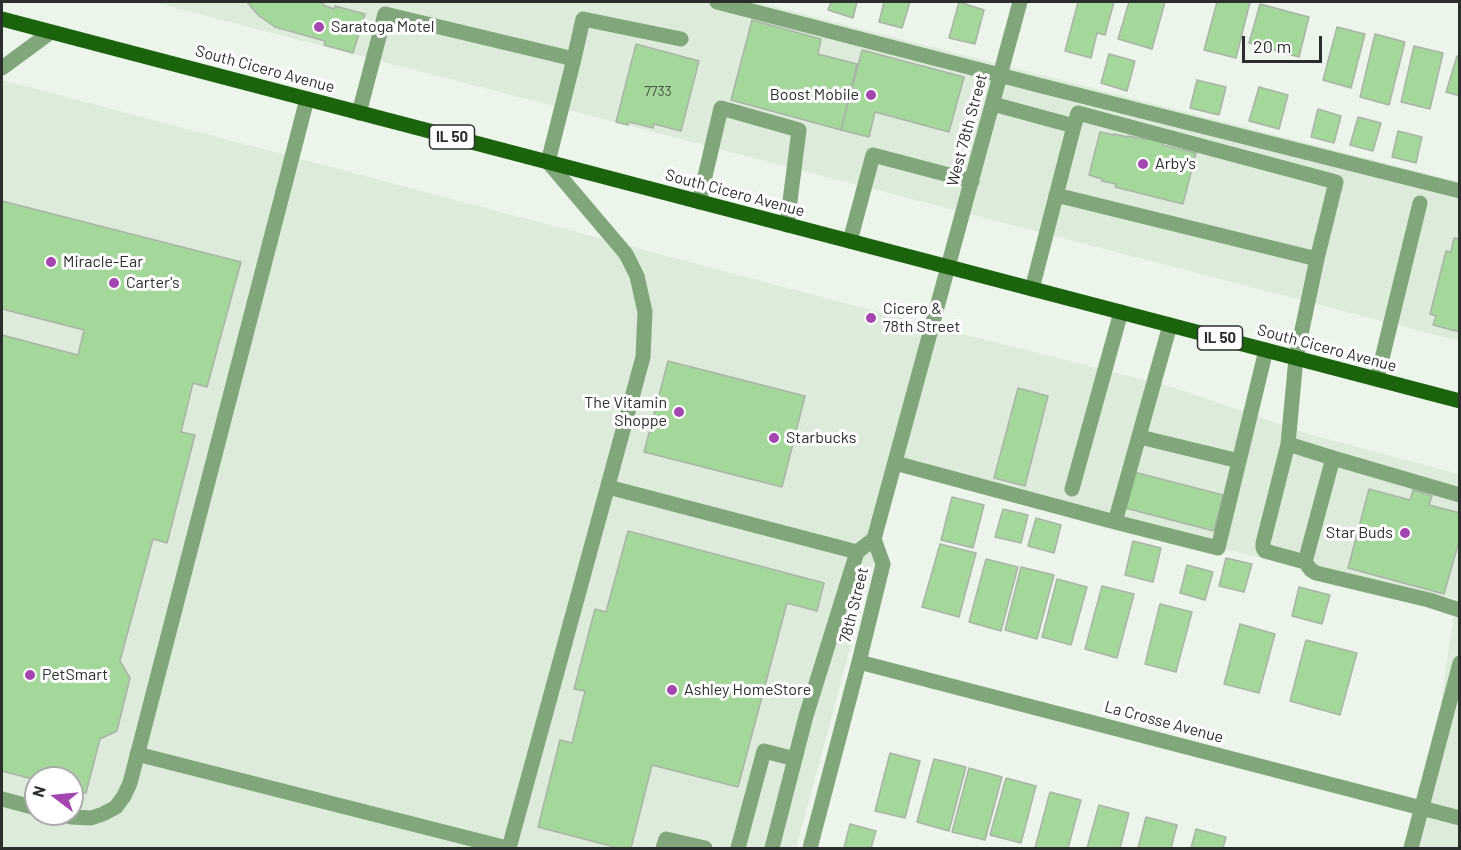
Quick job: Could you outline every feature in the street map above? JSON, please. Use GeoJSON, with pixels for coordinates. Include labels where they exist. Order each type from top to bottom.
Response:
{"type":"FeatureCollection","features":[{"type":"Feature","properties":{"kind":"main road","name":"South Cicero Avenue"},"geometry":{"type":"LineString","coordinates":[[2,19],[1460,401]]}},
{"type":"Feature","properties":{"kind":"street"},"geometry":{"type":"LineString","coordinates":[[717,2],[1460,190]]}},
{"type":"Feature","properties":{"kind":"street","name":"West 78th Street"},"geometry":{"type":"LineString","coordinates":[[949,267],[1020,2]]}},
{"type":"Feature","properties":{"kind":"street"},"geometry":{"type":"LineString","coordinates":[[359,113],[385,14],[574,59]]}},
{"type":"Feature","properties":{"kind":"street"},"geometry":{"type":"LineString","coordinates":[[137,754],[508,849],[643,357],[645,312],[637,276],[626,254],[548,162],[584,19],[681,39]]}},
{"type":"Feature","properties":{"kind":"street"},"geometry":{"type":"LineString","coordinates":[[2,68],[51,32]]}},
{"type":"Feature","properties":{"kind":"street"},"geometry":{"type":"LineString","coordinates":[[84,818],[91,818],[116,807],[130,783],[307,99]]}},
{"type":"Feature","properties":{"kind":"street"},"geometry":{"type":"LineString","coordinates":[[993,104],[1074,126]]}},
{"type":"Feature","properties":{"kind":"street"},"geometry":{"type":"LineString","coordinates":[[699,202],[721,108],[799,130],[787,225]]}},
{"type":"Feature","properties":{"kind":"street"},"geometry":{"type":"LineString","coordinates":[[1032,289],[1078,112],[1336,182],[1296,358],[1288,444],[1263,548],[1265,551],[1305,562],[1316,573],[1429,600],[1460,610]]}},
{"type":"Feature","properties":{"kind":"street"},"geometry":{"type":"LineString","coordinates":[[850,241],[873,155],[972,181]]}},
{"type":"Feature","properties":{"kind":"street"},"geometry":{"type":"LineString","coordinates":[[1056,195],[1317,259]]}},
{"type":"Feature","properties":{"kind":"street"},"geometry":{"type":"LineString","coordinates":[[1377,379],[1420,203]]}},
{"type":"Feature","properties":{"kind":"street"},"geometry":{"type":"LineString","coordinates":[[772,849],[806,716],[857,552],[874,539],[949,267]]}},
{"type":"Feature","properties":{"kind":"street"},"geometry":{"type":"LineString","coordinates":[[1072,489],[1121,312]]}},
{"type":"Feature","properties":{"kind":"street"},"geometry":{"type":"LineString","coordinates":[[1115,522],[1170,325]]}},
{"type":"Feature","properties":{"kind":"street"},"geometry":{"type":"LineString","coordinates":[[895,463],[1218,548],[1266,350]]}},
{"type":"Feature","properties":{"kind":"street"},"geometry":{"type":"LineString","coordinates":[[1140,437],[1239,460]]}},
{"type":"Feature","properties":{"kind":"street"},"geometry":{"type":"LineString","coordinates":[[1288,444],[1460,495]]}},
{"type":"Feature","properties":{"kind":"street"},"geometry":{"type":"LineString","coordinates":[[1305,562],[1333,458]]}},
{"type":"Feature","properties":{"kind":"street"},"geometry":{"type":"LineString","coordinates":[[608,487],[857,552]]}},
{"type":"Feature","properties":{"kind":"street","name":"78th Street"},"geometry":{"type":"LineString","coordinates":[[810,849],[883,564],[874,539]]}},
{"type":"Feature","properties":{"kind":"street","name":"La Crosse Avenue"},"geometry":{"type":"LineString","coordinates":[[859,662],[1460,818]]}},
{"type":"Feature","properties":{"kind":"street"},"geometry":{"type":"LineString","coordinates":[[1411,849],[1460,663]]}},
{"type":"Feature","properties":{"kind":"street"},"geometry":{"type":"LineString","coordinates":[[738,849],[764,751],[795,759]]}},
{"type":"Feature","properties":{"kind":"street"},"geometry":{"type":"LineString","coordinates":[[2,799],[24,805]]}},
{"type":"Feature","properties":{"kind":"street"},"geometry":{"type":"LineString","coordinates":[[663,849],[666,839],[705,849]]}},
{"type":"Feature","properties":{"kind":"shaded area"},"geometry":{"type":"Polygon","coordinates":[[[153,2],[756,2],[1459,182],[1459,341],[153,2]]]}},
{"type":"Feature","properties":{"kind":"shaded area"},"geometry":{"type":"Polygon","coordinates":[[[2,80],[935,327],[1172,387],[1312,435],[1459,474],[1459,848],[1411,848],[1431,774],[1456,599],[1218,548],[900,465],[796,848],[2,848],[2,80]]]}},
{"type":"Feature","properties":{"kind":"building","name":"Saratoga Motel"},"geometry":{"type":"Polygon","coordinates":[[[247,2],[324,2],[323,5],[334,9],[335,6],[365,14],[353,53],[324,45],[325,41],[275,27],[259,16],[247,2]]]}},
{"type":"Feature","properties":{"kind":"building"},"geometry":{"type":"Polygon","coordinates":[[[831,2],[857,2],[853,18],[828,10],[831,2]]]}},
{"type":"Feature","properties":{"kind":"building"},"geometry":{"type":"Polygon","coordinates":[[[884,2],[910,2],[902,28],[879,22],[884,2]]]}},
{"type":"Feature","properties":{"kind":"building"},"geometry":{"type":"Polygon","coordinates":[[[959,2],[984,10],[975,44],[949,38],[959,2]]]}},
{"type":"Feature","properties":{"kind":"building"},"geometry":{"type":"Polygon","coordinates":[[[1078,2],[1114,2],[1105,35],[1097,33],[1091,58],[1065,51],[1078,2]]]}},
{"type":"Feature","properties":{"kind":"building"},"geometry":{"type":"Polygon","coordinates":[[[1129,2],[1165,2],[1152,49],[1118,39],[1129,2]]]}},
{"type":"Feature","properties":{"kind":"building"},"geometry":{"type":"Polygon","coordinates":[[[1217,2],[1250,2],[1236,58],[1204,50],[1217,2]]]}},
{"type":"Feature","properties":{"kind":"building"},"geometry":{"type":"Polygon","coordinates":[[[1260,4],[1309,17],[1299,57],[1249,43],[1260,4]]]}},
{"type":"Feature","properties":{"kind":"building"},"geometry":{"type":"Polygon","coordinates":[[[752,20],[821,39],[818,54],[857,64],[841,130],[731,100],[752,20]]]}},
{"type":"Feature","properties":{"kind":"building"},"geometry":{"type":"Polygon","coordinates":[[[1337,27],[1365,34],[1351,88],[1323,80],[1337,27]]]}},
{"type":"Feature","properties":{"kind":"building"},"geometry":{"type":"Polygon","coordinates":[[[1375,34],[1405,42],[1389,105],[1360,97],[1375,34]]]}},
{"type":"Feature","properties":{"kind":"building"},"geometry":{"type":"Polygon","coordinates":[[[636,44],[699,61],[681,131],[654,124],[653,128],[629,122],[628,125],[616,122],[636,44]]]}},
{"type":"Feature","properties":{"kind":"building"},"geometry":{"type":"Polygon","coordinates":[[[1414,46],[1443,53],[1430,109],[1401,102],[1414,46]]]}},
{"type":"Feature","properties":{"kind":"building"},"geometry":{"type":"Polygon","coordinates":[[[862,50],[964,77],[949,132],[875,112],[869,137],[841,130],[862,50]]]}},
{"type":"Feature","properties":{"kind":"building"},"geometry":{"type":"Polygon","coordinates":[[[1109,54],[1135,61],[1127,91],[1101,83],[1109,54]]]}},
{"type":"Feature","properties":{"kind":"building"},"geometry":{"type":"Polygon","coordinates":[[[1457,56],[1460,57],[1460,96],[1446,92],[1457,56]]]}},
{"type":"Feature","properties":{"kind":"building"},"geometry":{"type":"Polygon","coordinates":[[[1197,80],[1226,87],[1219,115],[1190,108],[1197,80]]]}},
{"type":"Feature","properties":{"kind":"building"},"geometry":{"type":"Polygon","coordinates":[[[1259,87],[1288,95],[1279,129],[1249,121],[1259,87]]]}},
{"type":"Feature","properties":{"kind":"building"},"geometry":{"type":"Polygon","coordinates":[[[1318,109],[1341,116],[1334,143],[1311,137],[1318,109]]]}},
{"type":"Feature","properties":{"kind":"building"},"geometry":{"type":"Polygon","coordinates":[[[1358,117],[1381,123],[1373,151],[1350,145],[1358,117]]]}},
{"type":"Feature","properties":{"kind":"building"},"geometry":{"type":"Polygon","coordinates":[[[1398,131],[1422,137],[1416,163],[1392,157],[1398,131]]]}},
{"type":"Feature","properties":{"kind":"building","name":"Arby's"},"geometry":{"type":"Polygon","coordinates":[[[1100,132],[1163,141],[1162,145],[1196,153],[1183,204],[1115,187],[1116,184],[1089,175],[1100,132]]]}},
{"type":"Feature","properties":{"kind":"building"},"geometry":{"type":"Polygon","coordinates":[[[2,201],[241,262],[207,387],[193,383],[181,432],[195,435],[167,543],[153,539],[120,661],[130,678],[117,731],[100,739],[86,793],[84,792],[84,766],[24,766],[24,777],[2,771],[2,335],[78,355],[84,330],[2,309],[2,201]]]}},
{"type":"Feature","properties":{"kind":"building"},"geometry":{"type":"Polygon","coordinates":[[[1454,238],[1460,239],[1460,332],[1433,325],[1436,316],[1430,314],[1446,251],[1451,252],[1454,238]]]}},
{"type":"Feature","properties":{"kind":"building"},"geometry":{"type":"Polygon","coordinates":[[[668,361],[805,396],[782,487],[644,452],[668,361]]]}},
{"type":"Feature","properties":{"kind":"building"},"geometry":{"type":"Polygon","coordinates":[[[1018,388],[1048,396],[1025,486],[994,478],[1018,388]]]}},
{"type":"Feature","properties":{"kind":"building"},"geometry":{"type":"Polygon","coordinates":[[[1134,472],[1223,495],[1214,531],[1125,508],[1134,472]]]}},
{"type":"Feature","properties":{"kind":"building"},"geometry":{"type":"Polygon","coordinates":[[[1369,489],[1410,500],[1413,490],[1432,496],[1429,505],[1460,513],[1460,538],[1444,594],[1348,568],[1369,489]]]}},
{"type":"Feature","properties":{"kind":"building"},"geometry":{"type":"Polygon","coordinates":[[[952,497],[984,505],[973,548],[941,540],[952,497]]]}},
{"type":"Feature","properties":{"kind":"building"},"geometry":{"type":"Polygon","coordinates":[[[1003,509],[1028,515],[1021,543],[995,537],[1003,509]]]}},
{"type":"Feature","properties":{"kind":"building"},"geometry":{"type":"Polygon","coordinates":[[[1036,518],[1061,525],[1054,553],[1028,546],[1036,518]]]}},
{"type":"Feature","properties":{"kind":"building","name":"Ashley HomeStore"},"geometry":{"type":"Polygon","coordinates":[[[628,531],[824,583],[817,611],[787,603],[738,787],[652,765],[631,848],[618,848],[538,827],[560,740],[572,743],[585,691],[574,689],[595,609],[606,612],[628,531]]]}},
{"type":"Feature","properties":{"kind":"building"},"geometry":{"type":"Polygon","coordinates":[[[1133,541],[1161,548],[1153,582],[1125,575],[1133,541]]]}},
{"type":"Feature","properties":{"kind":"building"},"geometry":{"type":"Polygon","coordinates":[[[940,544],[976,553],[959,617],[922,607],[940,544]]]}},
{"type":"Feature","properties":{"kind":"building"},"geometry":{"type":"Polygon","coordinates":[[[1226,558],[1252,564],[1244,592],[1219,586],[1226,558]]]}},
{"type":"Feature","properties":{"kind":"building"},"geometry":{"type":"Polygon","coordinates":[[[986,559],[1018,567],[1001,631],[969,622],[986,559]]]}},
{"type":"Feature","properties":{"kind":"building"},"geometry":{"type":"Polygon","coordinates":[[[1187,565],[1213,572],[1205,600],[1180,593],[1187,565]]]}},
{"type":"Feature","properties":{"kind":"building"},"geometry":{"type":"Polygon","coordinates":[[[1021,567],[1054,575],[1037,639],[1005,630],[1021,567]]]}},
{"type":"Feature","properties":{"kind":"building"},"geometry":{"type":"Polygon","coordinates":[[[1057,579],[1087,587],[1071,645],[1042,637],[1057,579]]]}},
{"type":"Feature","properties":{"kind":"building"},"geometry":{"type":"Polygon","coordinates":[[[1102,586],[1134,594],[1117,658],[1085,649],[1102,586]]]}},
{"type":"Feature","properties":{"kind":"building"},"geometry":{"type":"Polygon","coordinates":[[[1299,587],[1330,595],[1322,624],[1292,616],[1299,587]]]}},
{"type":"Feature","properties":{"kind":"building"},"geometry":{"type":"Polygon","coordinates":[[[1160,604],[1192,612],[1176,672],[1145,664],[1160,604]]]}},
{"type":"Feature","properties":{"kind":"building"},"geometry":{"type":"Polygon","coordinates":[[[1240,624],[1275,634],[1259,693],[1224,684],[1240,624]]]}},
{"type":"Feature","properties":{"kind":"building"},"geometry":{"type":"Polygon","coordinates":[[[1306,640],[1357,653],[1340,715],[1290,701],[1306,640]]]}},
{"type":"Feature","properties":{"kind":"building"},"geometry":{"type":"Polygon","coordinates":[[[890,753],[920,761],[905,818],[875,811],[890,753]]]}},
{"type":"Feature","properties":{"kind":"building"},"geometry":{"type":"Polygon","coordinates":[[[934,759],[966,767],[949,831],[917,822],[934,759]]]}},
{"type":"Feature","properties":{"kind":"building"},"geometry":{"type":"Polygon","coordinates":[[[969,768],[1002,777],[985,840],[952,832],[969,768]]]}},
{"type":"Feature","properties":{"kind":"building"},"geometry":{"type":"Polygon","coordinates":[[[1006,778],[1036,786],[1021,843],[990,835],[1006,778]]]}},
{"type":"Feature","properties":{"kind":"building"},"geometry":{"type":"Polygon","coordinates":[[[1050,792],[1081,800],[1068,848],[1035,848],[1050,792]]]}},
{"type":"Feature","properties":{"kind":"building"},"geometry":{"type":"Polygon","coordinates":[[[1099,805],[1129,813],[1120,848],[1087,848],[1099,805]]]}},
{"type":"Feature","properties":{"kind":"building"},"geometry":{"type":"Polygon","coordinates":[[[1146,817],[1177,825],[1171,848],[1138,848],[1146,817]]]}},
{"type":"Feature","properties":{"kind":"building"},"geometry":{"type":"Polygon","coordinates":[[[850,824],[876,831],[871,848],[844,848],[850,824]]]}},
{"type":"Feature","properties":{"kind":"building"},"geometry":{"type":"Polygon","coordinates":[[[1196,829],[1226,837],[1223,848],[1191,848],[1196,829]]]}},
{"type":"Feature","properties":{"kind":"place","name":"Saratoga Motel"},"geometry":{"type":"Point","coordinates":[319,27]}},
{"type":"Feature","properties":{"kind":"place","name":"Boost Mobile"},"geometry":{"type":"Point","coordinates":[871,95]}},
{"type":"Feature","properties":{"kind":"place","name":"Arby's"},"geometry":{"type":"Point","coordinates":[1143,164]}},
{"type":"Feature","properties":{"kind":"place","name":"Miracle-Ear"},"geometry":{"type":"Point","coordinates":[51,262]}},
{"type":"Feature","properties":{"kind":"place","name":"Carter's"},"geometry":{"type":"Point","coordinates":[114,283]}},
{"type":"Feature","properties":{"kind":"place","name":"Cicero & 78th Street"},"geometry":{"type":"Point","coordinates":[871,318]}},
{"type":"Feature","properties":{"kind":"place","name":"The Vitamin Shoppe"},"geometry":{"type":"Point","coordinates":[679,412]}},
{"type":"Feature","properties":{"kind":"place","name":"Starbucks"},"geometry":{"type":"Point","coordinates":[774,438]}},
{"type":"Feature","properties":{"kind":"place","name":"Star Buds"},"geometry":{"type":"Point","coordinates":[1405,533]}},
{"type":"Feature","properties":{"kind":"place","name":"PetSmart"},"geometry":{"type":"Point","coordinates":[30,675]}},
{"type":"Feature","properties":{"kind":"place","name":"Ashley HomeStore"},"geometry":{"type":"Point","coordinates":[672,690]}}]}
